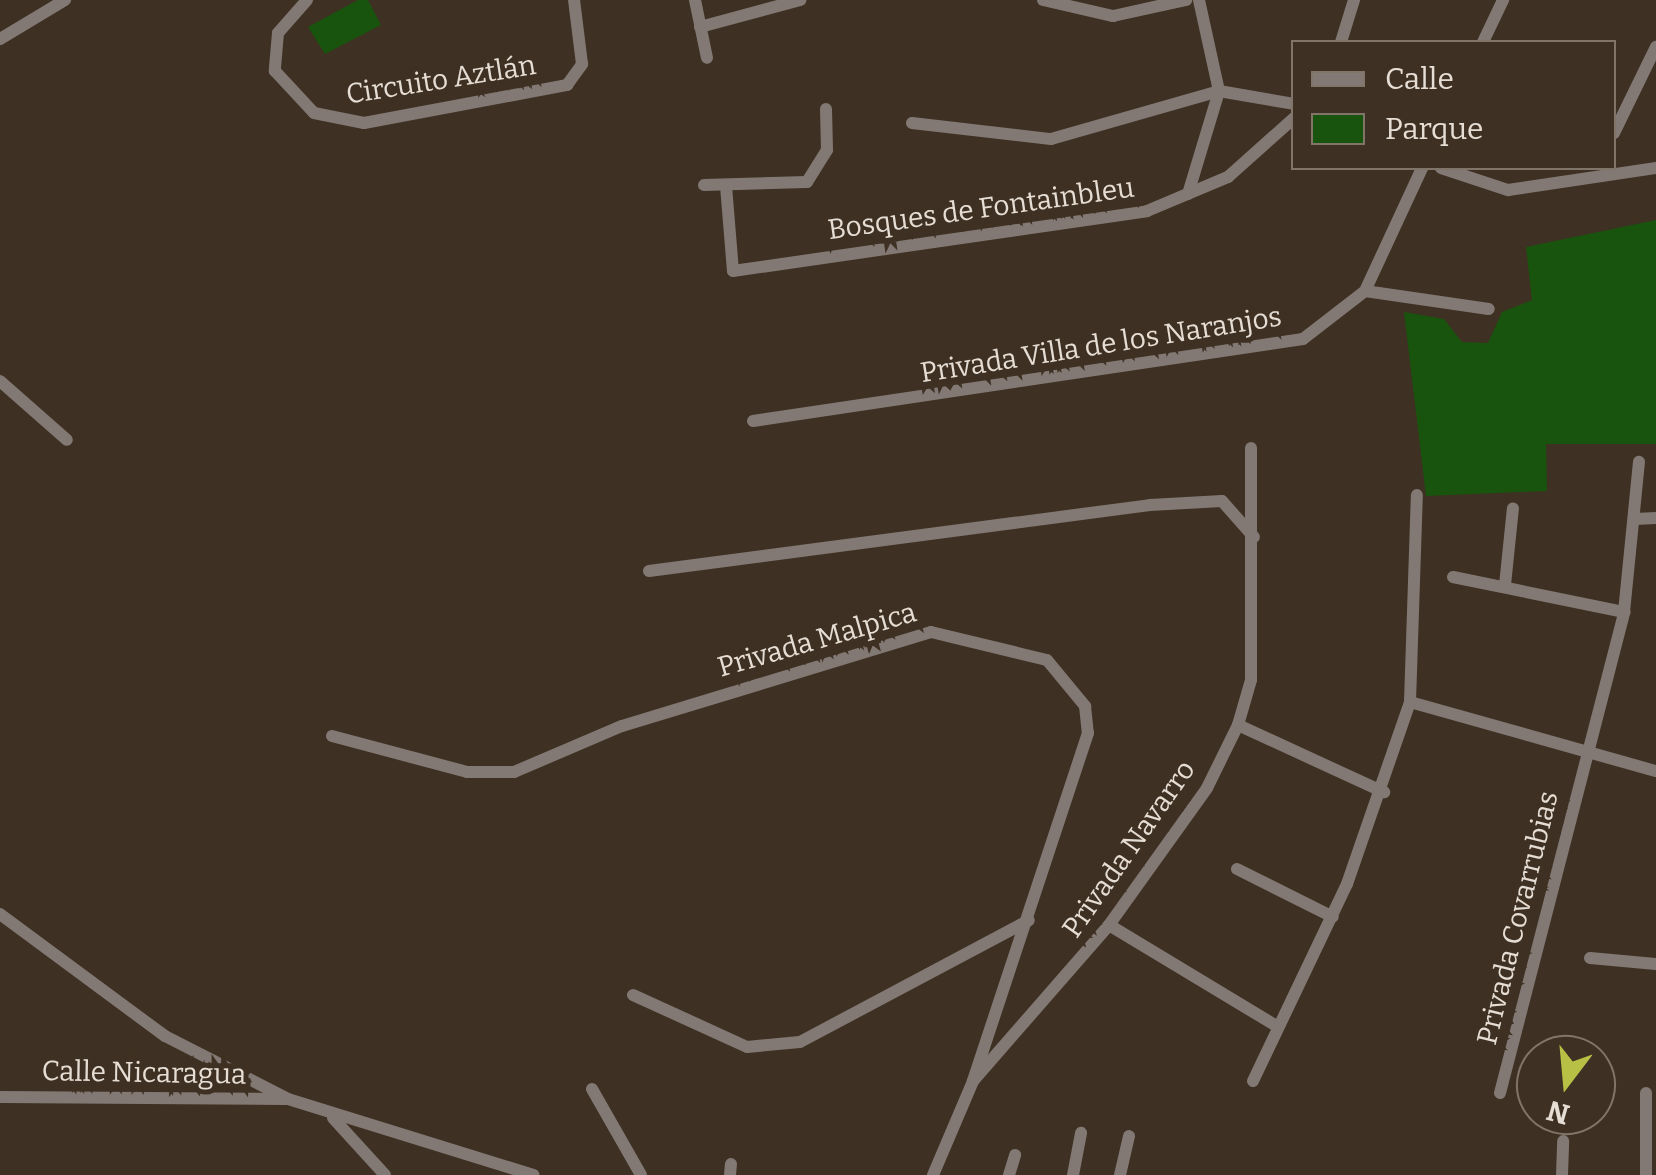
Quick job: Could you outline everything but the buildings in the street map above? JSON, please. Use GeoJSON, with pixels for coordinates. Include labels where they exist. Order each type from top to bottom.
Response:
{"type":"FeatureCollection","features":[{"type":"Feature","properties":{"kind":"street"},"geometry":{"type":"LineString","coordinates":[[0,40],[66,0]]}},
{"type":"Feature","properties":{"kind":"street","name":"Circuito Aztlán"},"geometry":{"type":"LineString","coordinates":[[307,0],[278,32],[275,71],[314,114],[364,123],[566,85],[582,64],[574,0]]}},
{"type":"Feature","properties":{"kind":"street"},"geometry":{"type":"LineString","coordinates":[[695,0],[707,58]]}},
{"type":"Feature","properties":{"kind":"street"},"geometry":{"type":"LineString","coordinates":[[700,27],[800,0]]}},
{"type":"Feature","properties":{"kind":"street"},"geometry":{"type":"LineString","coordinates":[[1043,0],[1112,16],[1186,0]]}},
{"type":"Feature","properties":{"kind":"street"},"geometry":{"type":"LineString","coordinates":[[1188,194],[1219,91],[1199,0]]}},
{"type":"Feature","properties":{"kind":"street"},"geometry":{"type":"LineString","coordinates":[[1341,40],[1354,0]]}},
{"type":"Feature","properties":{"kind":"street"},"geometry":{"type":"LineString","coordinates":[[1483,40],[1503,0]]}},
{"type":"Feature","properties":{"kind":"street"},"geometry":{"type":"LineString","coordinates":[[1616,129],[1656,47]]}},
{"type":"Feature","properties":{"kind":"street"},"geometry":{"type":"LineString","coordinates":[[912,123],[1052,139],[1219,91],[1291,103]]}},
{"type":"Feature","properties":{"kind":"street"},"geometry":{"type":"LineString","coordinates":[[704,185],[726,186],[819,174],[826,109]]}},
{"type":"Feature","properties":{"kind":"street","name":"Bosques de Fontainbleu"},"geometry":{"type":"LineString","coordinates":[[726,186],[732,271],[1147,210],[1188,194],[1256,157],[1291,121]]}},
{"type":"Feature","properties":{"kind":"street"},"geometry":{"type":"LineString","coordinates":[[1446,170],[1508,190],[1594,173],[1656,168]]}},
{"type":"Feature","properties":{"kind":"street","name":"Privada Villa de los Naranjos"},"geometry":{"type":"LineString","coordinates":[[753,421],[1257,351],[1303,339],[1365,291],[1421,170]]}},
{"type":"Feature","properties":{"kind":"street"},"geometry":{"type":"LineString","coordinates":[[1365,291],[1489,309]]}},
{"type":"Feature","properties":{"kind":"street"},"geometry":{"type":"LineString","coordinates":[[0,381],[67,440]]}},
{"type":"Feature","properties":{"kind":"street","name":"Privada Navarro"},"geometry":{"type":"LineString","coordinates":[[933,1175],[973,1081],[1109,925],[1207,788],[1238,725],[1250,680],[1255,540],[1250,448]]}},
{"type":"Feature","properties":{"kind":"street","name":"Privada Covarrubias"},"geometry":{"type":"LineString","coordinates":[[1500,1092],[1624,612],[1639,462]]}},
{"type":"Feature","properties":{"kind":"street"},"geometry":{"type":"LineString","coordinates":[[1253,1081],[1275,1026],[1332,918],[1384,792],[1410,702],[1417,495]]}},
{"type":"Feature","properties":{"kind":"street"},"geometry":{"type":"LineString","coordinates":[[649,572],[1168,504],[1222,501],[1255,540]]}},
{"type":"Feature","properties":{"kind":"street"},"geometry":{"type":"LineString","coordinates":[[1505,585],[1514,508]]}},
{"type":"Feature","properties":{"kind":"street"},"geometry":{"type":"LineString","coordinates":[[1636,518],[1656,518]]}},
{"type":"Feature","properties":{"kind":"street"},"geometry":{"type":"LineString","coordinates":[[1452,577],[1624,612]]}},
{"type":"Feature","properties":{"kind":"street","name":"Privada Malpica"},"geometry":{"type":"LineString","coordinates":[[332,736],[467,772],[514,772],[622,726],[932,632],[1016,646],[1070,680],[1088,732],[973,1081]]}},
{"type":"Feature","properties":{"kind":"street"},"geometry":{"type":"LineString","coordinates":[[1410,702],[1585,756],[1656,771]]}},
{"type":"Feature","properties":{"kind":"street"},"geometry":{"type":"LineString","coordinates":[[1238,725],[1384,792]]}},
{"type":"Feature","properties":{"kind":"street"},"geometry":{"type":"LineString","coordinates":[[1237,869],[1332,918]]}},
{"type":"Feature","properties":{"kind":"street"},"geometry":{"type":"LineString","coordinates":[[0,914],[165,1036],[288,1099],[331,1116],[532,1175]]}},
{"type":"Feature","properties":{"kind":"street"},"geometry":{"type":"LineString","coordinates":[[633,995],[747,1047],[800,1042],[956,966],[1029,920]]}},
{"type":"Feature","properties":{"kind":"street"},"geometry":{"type":"LineString","coordinates":[[1109,925],[1275,1026]]}},
{"type":"Feature","properties":{"kind":"street"},"geometry":{"type":"LineString","coordinates":[[1590,958],[1656,964]]}},
{"type":"Feature","properties":{"kind":"street"},"geometry":{"type":"LineString","coordinates":[[592,1090],[640,1175]]}},
{"type":"Feature","properties":{"kind":"street"},"geometry":{"type":"LineString","coordinates":[[1646,1093],[1646,1175]]}},
{"type":"Feature","properties":{"kind":"street","name":"Calle Nicaragua"},"geometry":{"type":"LineString","coordinates":[[0,1097],[288,1099]]}},
{"type":"Feature","properties":{"kind":"street"},"geometry":{"type":"LineString","coordinates":[[331,1116],[385,1175]]}},
{"type":"Feature","properties":{"kind":"street"},"geometry":{"type":"LineString","coordinates":[[1073,1175],[1081,1133]]}},
{"type":"Feature","properties":{"kind":"street"},"geometry":{"type":"LineString","coordinates":[[1120,1175],[1129,1136]]}},
{"type":"Feature","properties":{"kind":"street"},"geometry":{"type":"LineString","coordinates":[[1562,1175],[1563,1142]]}},
{"type":"Feature","properties":{"kind":"street"},"geometry":{"type":"LineString","coordinates":[[1010,1175],[1015,1155]]}},
{"type":"Feature","properties":{"kind":"green space"},"geometry":{"type":"Polygon","coordinates":[[[358,0],[368,0],[381,25],[325,54],[308,27],[358,0]]]}},
{"type":"Feature","properties":{"kind":"green space"},"geometry":{"type":"Polygon","coordinates":[[[1656,220],[1656,444],[1546,444],[1547,491],[1426,496],[1404,312],[1444,319],[1462,342],[1488,343],[1502,312],[1532,300],[1526,247],[1656,220]]]}}]}
